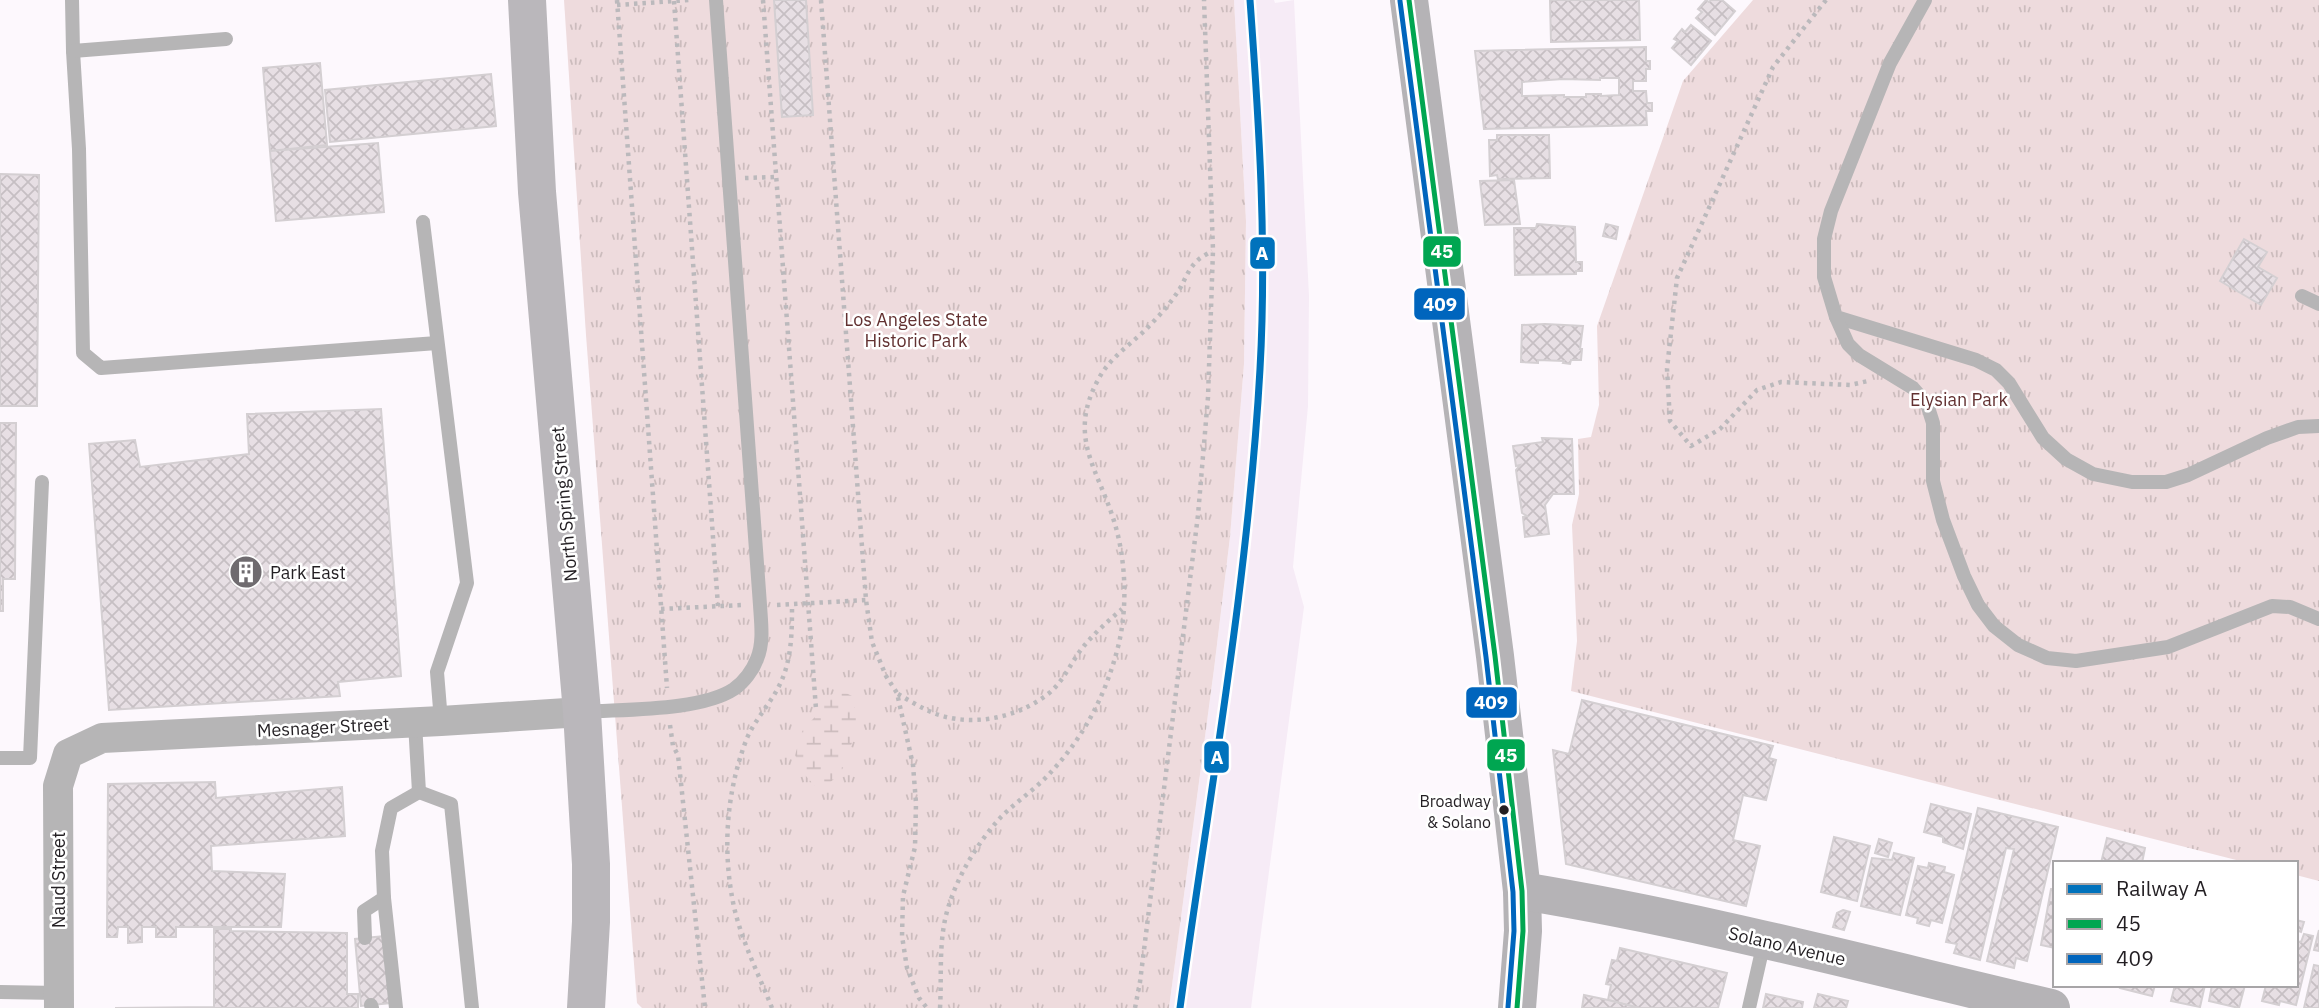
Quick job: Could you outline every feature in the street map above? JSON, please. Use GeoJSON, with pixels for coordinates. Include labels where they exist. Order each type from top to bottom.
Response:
{"type":"FeatureCollection","features":[{"type":"Feature","properties":{"kind":"main road","name":"North Spring Street"},"geometry":{"type":"LineString","coordinates":[[527,0],[538,206],[582,712],[591,864],[586,1008]]}},
{"type":"Feature","properties":{"kind":"main road"},"geometry":{"type":"LineString","coordinates":[[1409,0],[1522,891],[1523,942],[1517,1008]]}},
{"type":"Feature","properties":{"kind":"main road","name":"Solano Avenue"},"geometry":{"type":"LineString","coordinates":[[1522,891],[1765,941],[2051,1008]]}},
{"type":"Feature","properties":{"kind":"street","name":"Mesnager Street"},"geometry":{"type":"LineString","coordinates":[[68,754],[102,738],[582,712]]}},
{"type":"Feature","properties":{"kind":"street","name":"Naud Street"},"geometry":{"type":"LineString","coordinates":[[59,1000],[58,786],[68,754]]}},
{"type":"Feature","properties":{"kind":"lane"},"geometry":{"type":"LineString","coordinates":[[72,0],[79,149],[83,353],[101,368],[437,343]]}},
{"type":"Feature","properties":{"kind":"lane"},"geometry":{"type":"LineString","coordinates":[[582,712],[668,707],[718,698],[736,688],[749,675],[758,657],[761,638],[760,591],[716,0]]}},
{"type":"Feature","properties":{"kind":"lane"},"geometry":{"type":"LineString","coordinates":[[1925,0],[1889,63],[1831,211],[1824,239],[1824,277],[1836,317],[1848,344],[1858,355],[1913,388],[1927,404],[1934,423],[1933,481],[1943,520],[1964,576],[1979,605],[1994,626],[2018,645],[2047,658],[2076,661],[2168,647],[2272,606],[2290,607],[2319,619]]}},
{"type":"Feature","properties":{"kind":"lane"},"geometry":{"type":"LineString","coordinates":[[73,51],[226,39]]}},
{"type":"Feature","properties":{"kind":"lane"},"geometry":{"type":"LineString","coordinates":[[419,792],[436,672],[467,583],[423,222]]}},
{"type":"Feature","properties":{"kind":"lane"},"geometry":{"type":"LineString","coordinates":[[2302,296],[2319,304]]}},
{"type":"Feature","properties":{"kind":"lane"},"geometry":{"type":"LineString","coordinates":[[1836,317],[1976,360],[1996,370],[2009,383],[2043,438],[2066,458],[2093,474],[2106,477],[2132,482],[2166,482],[2188,475],[2267,438],[2298,427],[2319,426]]}},
{"type":"Feature","properties":{"kind":"lane"},"geometry":{"type":"LineString","coordinates":[[0,758],[30,758],[42,482]]}},
{"type":"Feature","properties":{"kind":"lane"},"geometry":{"type":"LineString","coordinates":[[396,1008],[384,898],[382,851],[391,808],[419,792],[452,804],[472,1008]]}},
{"type":"Feature","properties":{"kind":"lane"},"geometry":{"type":"LineString","coordinates":[[365,937],[364,911],[384,898]]}},
{"type":"Feature","properties":{"kind":"lane"},"geometry":{"type":"LineString","coordinates":[[1749,1008],[1765,941]]}},
{"type":"Feature","properties":{"kind":"lane"},"geometry":{"type":"LineString","coordinates":[[0,992],[59,1000]]}},
{"type":"Feature","properties":{"kind":"path"},"geometry":{"type":"LineString","coordinates":[[667,688],[617,3],[689,0]]}},
{"type":"Feature","properties":{"kind":"path"},"geometry":{"type":"LineString","coordinates":[[763,0],[816,709]]}},
{"type":"Feature","properties":{"kind":"path"},"geometry":{"type":"LineString","coordinates":[[821,0],[866,600],[872,642],[886,676],[897,693],[912,765],[916,803],[915,848],[903,896],[902,936],[907,968],[919,998],[927,1008]]}},
{"type":"Feature","properties":{"kind":"path"},"geometry":{"type":"LineString","coordinates":[[1135,1008],[1198,516],[1208,397],[1213,250],[1204,0]]}},
{"type":"Feature","properties":{"kind":"path"},"geometry":{"type":"LineString","coordinates":[[1826,0],[1773,67],[1677,278],[1667,369],[1670,421],[1691,446],[1720,429],[1757,390],[1781,383],[1850,385],[1873,380],[1884,370]]}},
{"type":"Feature","properties":{"kind":"path"},"geometry":{"type":"LineString","coordinates":[[674,1],[718,606]]}},
{"type":"Feature","properties":{"kind":"path"},"geometry":{"type":"LineString","coordinates":[[743,178],[775,177]]}},
{"type":"Feature","properties":{"kind":"path"},"geometry":{"type":"LineString","coordinates":[[940,1008],[941,945],[948,908],[962,873],[1001,817],[1050,774],[1070,751],[1093,715],[1111,674],[1121,635],[1124,588],[1114,521],[1087,452],[1084,425],[1089,402],[1098,379],[1114,358],[1164,310],[1195,262],[1213,250]]}},
{"type":"Feature","properties":{"kind":"path"},"geometry":{"type":"LineString","coordinates":[[776,604],[866,600]]}},
{"type":"Feature","properties":{"kind":"path"},"geometry":{"type":"LineString","coordinates":[[772,1008],[734,908],[727,854],[728,810],[747,737],[778,688],[787,668],[792,634],[792,604]]}},
{"type":"Feature","properties":{"kind":"path"},"geometry":{"type":"LineString","coordinates":[[661,609],[743,605]]}},
{"type":"Feature","properties":{"kind":"path"},"geometry":{"type":"LineString","coordinates":[[897,693],[935,714],[954,719],[1000,717],[1024,709],[1049,693],[1097,631],[1123,609]]}},
{"type":"Feature","properties":{"kind":"path"},"geometry":{"type":"LineString","coordinates":[[670,722],[673,747],[678,755],[705,1008]]}},
{"type":"Feature","properties":{"kind":"shaded area"},"geometry":{"type":"Polygon","coordinates":[[[1234,0],[1274,0],[1275,3],[1294,0],[1309,296],[1308,406],[1293,567],[1304,607],[1251,1008],[1169,1008],[1230,537],[1244,364],[1246,221],[1234,0]]]}},
{"type":"Feature","properties":{"kind":"green space","name":"Los Angeles State Historic Park"},"geometry":{"type":"Polygon","coordinates":[[[564,0],[1234,0],[1246,221],[1244,364],[1230,537],[1169,1008],[642,1008],[637,1003],[586,335],[564,0]]]}},
{"type":"Feature","properties":{"kind":"green space","name":"Elysian Park"},"geometry":{"type":"Polygon","coordinates":[[[1753,0],[2319,0],[2319,881],[2298,876],[2298,861],[2240,861],[1571,691],[1577,641],[1572,525],[1579,494],[1578,439],[1591,437],[1599,405],[1597,326],[1683,81],[1753,0]]]}},
{"type":"Feature","properties":{"kind":"green space"},"geometry":{"type":"Polygon","coordinates":[[[840,690],[852,696],[857,717],[854,737],[841,773],[827,785],[816,787],[804,774],[795,755],[803,729],[819,713],[829,696],[840,690]]]}},
{"type":"Feature","properties":{"kind":"building"},"geometry":{"type":"Polygon","coordinates":[[[774,0],[806,0],[813,115],[782,117],[774,0]]]}},
{"type":"Feature","properties":{"kind":"building"},"geometry":{"type":"Polygon","coordinates":[[[1550,0],[1639,0],[1640,40],[1551,42],[1550,0]]]}},
{"type":"Feature","properties":{"kind":"building"},"geometry":{"type":"Polygon","coordinates":[[[1706,0],[1722,0],[1735,11],[1715,35],[1696,18],[1702,12],[1698,9],[1706,0]]]}},
{"type":"Feature","properties":{"kind":"building"},"geometry":{"type":"Polygon","coordinates":[[[1691,25],[1711,41],[1691,65],[1672,48],[1678,41],[1674,39],[1682,29],[1685,32],[1691,25]]]}},
{"type":"Feature","properties":{"kind":"building"},"geometry":{"type":"Polygon","coordinates":[[[1646,47],[1646,61],[1650,61],[1650,69],[1646,69],[1646,81],[1633,81],[1633,91],[1646,91],[1647,103],[1652,103],[1652,111],[1646,111],[1647,125],[1484,129],[1475,51],[1646,47]],[[1619,78],[1522,82],[1522,96],[1619,95],[1619,78]]]}},
{"type":"Feature","properties":{"kind":"building"},"geometry":{"type":"Polygon","coordinates":[[[320,63],[327,145],[270,151],[263,68],[320,63]]]}},
{"type":"Feature","properties":{"kind":"building"},"geometry":{"type":"Polygon","coordinates":[[[491,74],[496,126],[330,142],[325,90],[491,74]]]}},
{"type":"Feature","properties":{"kind":"building"},"geometry":{"type":"Polygon","coordinates":[[[1497,135],[1549,135],[1550,178],[1498,179],[1497,175],[1490,176],[1489,140],[1497,140],[1497,135]]]}},
{"type":"Feature","properties":{"kind":"building"},"geometry":{"type":"Polygon","coordinates":[[[378,143],[384,212],[276,221],[270,151],[378,143]]]}},
{"type":"Feature","properties":{"kind":"building"},"geometry":{"type":"Polygon","coordinates":[[[0,174],[39,175],[37,406],[0,406],[0,174]]]}},
{"type":"Feature","properties":{"kind":"building"},"geometry":{"type":"Polygon","coordinates":[[[1514,180],[1520,224],[1485,225],[1480,181],[1514,180]]]}},
{"type":"Feature","properties":{"kind":"building"},"geometry":{"type":"Polygon","coordinates":[[[1537,224],[1575,227],[1576,262],[1582,262],[1582,271],[1576,271],[1576,274],[1515,275],[1514,228],[1536,228],[1537,224]]]}},
{"type":"Feature","properties":{"kind":"building"},"geometry":{"type":"Polygon","coordinates":[[[1606,224],[1618,227],[1616,239],[1603,236],[1606,224]]]}},
{"type":"Feature","properties":{"kind":"building"},"geometry":{"type":"Polygon","coordinates":[[[2244,239],[2267,252],[2258,267],[2277,278],[2261,305],[2220,281],[2244,239]]]}},
{"type":"Feature","properties":{"kind":"building"},"geometry":{"type":"Polygon","coordinates":[[[1522,325],[1583,326],[1581,360],[1571,360],[1570,364],[1563,363],[1564,361],[1521,362],[1522,325]]]}},
{"type":"Feature","properties":{"kind":"building","name":"Park East"},"geometry":{"type":"Polygon","coordinates":[[[381,409],[401,676],[338,682],[340,696],[109,710],[89,444],[135,440],[140,467],[249,454],[247,414],[381,409]]]}},
{"type":"Feature","properties":{"kind":"building"},"geometry":{"type":"Polygon","coordinates":[[[0,423],[16,423],[15,579],[3,579],[3,611],[0,611],[0,423]]]}},
{"type":"Feature","properties":{"kind":"building"},"geometry":{"type":"Polygon","coordinates":[[[1542,438],[1572,439],[1574,494],[1553,494],[1545,505],[1549,534],[1525,537],[1523,517],[1527,516],[1522,513],[1516,470],[1520,465],[1516,466],[1513,446],[1543,442],[1542,438]]]}},
{"type":"Feature","properties":{"kind":"building"},"geometry":{"type":"Polygon","coordinates":[[[1582,700],[1773,746],[1769,758],[1776,760],[1766,800],[1743,795],[1733,840],[1760,846],[1746,906],[1566,864],[1553,750],[1569,754],[1582,700]]]}},
{"type":"Feature","properties":{"kind":"building"},"geometry":{"type":"Polygon","coordinates":[[[215,782],[216,798],[342,787],[345,836],[211,846],[212,871],[285,874],[281,927],[176,927],[176,937],[156,937],[156,927],[142,927],[142,942],[128,943],[128,927],[118,927],[117,937],[107,937],[108,784],[215,782]]]}},
{"type":"Feature","properties":{"kind":"building"},"geometry":{"type":"Polygon","coordinates":[[[1931,804],[1971,814],[1963,849],[1943,842],[1943,837],[1924,832],[1931,804]]]}},
{"type":"Feature","properties":{"kind":"building"},"geometry":{"type":"Polygon","coordinates":[[[1978,808],[2058,827],[2027,961],[2016,958],[2014,968],[1987,961],[2014,849],[2006,848],[1980,960],[1954,953],[1957,944],[1946,942],[1978,808]]]}},
{"type":"Feature","properties":{"kind":"building"},"geometry":{"type":"Polygon","coordinates":[[[1834,837],[1870,846],[1857,901],[1821,892],[1834,837]]]}},
{"type":"Feature","properties":{"kind":"building"},"geometry":{"type":"Polygon","coordinates":[[[2107,838],[2145,848],[2142,861],[2101,861],[2107,838]]]}},
{"type":"Feature","properties":{"kind":"building"},"geometry":{"type":"Polygon","coordinates":[[[1879,839],[1892,843],[1888,857],[1875,853],[1879,839]]]}},
{"type":"Feature","properties":{"kind":"building"},"geometry":{"type":"Polygon","coordinates":[[[1894,853],[1914,858],[1900,915],[1861,906],[1872,858],[1892,860],[1894,853]]]}},
{"type":"Feature","properties":{"kind":"building"},"geometry":{"type":"Polygon","coordinates":[[[1929,863],[1945,867],[1944,872],[1954,875],[1942,923],[1931,920],[1929,926],[1917,923],[1918,918],[1906,915],[1918,866],[1928,868],[1929,863]]]}},
{"type":"Feature","properties":{"kind":"building"},"geometry":{"type":"Polygon","coordinates":[[[2053,889],[2053,948],[2041,945],[2053,889]]]}},
{"type":"Feature","properties":{"kind":"building"},"geometry":{"type":"Polygon","coordinates":[[[1843,910],[1850,912],[1844,930],[1833,927],[1837,913],[1843,910]]]}},
{"type":"Feature","properties":{"kind":"building"},"geometry":{"type":"Polygon","coordinates":[[[2298,920],[2304,922],[2301,932],[2298,931],[2298,920]]]}},
{"type":"Feature","properties":{"kind":"building"},"geometry":{"type":"Polygon","coordinates":[[[214,929],[347,933],[347,994],[358,994],[358,1008],[115,1008],[214,1007],[214,929]]]}},
{"type":"Feature","properties":{"kind":"building"},"geometry":{"type":"Polygon","coordinates":[[[2319,930],[2319,951],[2314,950],[2319,930]]]}},
{"type":"Feature","properties":{"kind":"building"},"geometry":{"type":"Polygon","coordinates":[[[2304,934],[2313,936],[2296,1005],[2280,1001],[2279,1005],[2262,1001],[2266,987],[2298,987],[2298,941],[2301,942],[2304,934]]]}},
{"type":"Feature","properties":{"kind":"building"},"geometry":{"type":"Polygon","coordinates":[[[384,936],[391,1003],[361,1006],[355,939],[384,936]]]}},
{"type":"Feature","properties":{"kind":"building"},"geometry":{"type":"Polygon","coordinates":[[[1620,948],[1727,973],[1718,1008],[1639,1008],[1608,1000],[1611,985],[1606,984],[1612,960],[1617,961],[1620,948]]]}},
{"type":"Feature","properties":{"kind":"building"},"geometry":{"type":"Polygon","coordinates":[[[2314,965],[2319,966],[2319,1008],[2304,1008],[2314,965]]]}},
{"type":"Feature","properties":{"kind":"building"},"geometry":{"type":"Polygon","coordinates":[[[2120,987],[2154,987],[2152,996],[2120,987]]]}},
{"type":"Feature","properties":{"kind":"building"},"geometry":{"type":"Polygon","coordinates":[[[2174,987],[2205,987],[2200,1007],[2171,1001],[2174,987]]]}},
{"type":"Feature","properties":{"kind":"building"},"geometry":{"type":"Polygon","coordinates":[[[2212,987],[2244,987],[2239,1008],[2209,1001],[2212,987]]]}},
{"type":"Feature","properties":{"kind":"building"},"geometry":{"type":"Polygon","coordinates":[[[1766,994],[1803,1002],[1802,1008],[1763,1008],[1766,994]]]}},
{"type":"Feature","properties":{"kind":"building"},"geometry":{"type":"Polygon","coordinates":[[[1818,994],[1848,1001],[1846,1008],[1814,1008],[1818,994]]]}},
{"type":"Feature","properties":{"kind":"building"},"geometry":{"type":"Polygon","coordinates":[[[1584,995],[1608,1000],[1639,1008],[1582,1008],[1584,995]]]}},
{"type":"Feature","properties":{"kind":"rail line","name":"A"},"geometry":{"type":"LineString","coordinates":[[1180,1008],[1237,610],[1247,530],[1260,369],[1262,231],[1250,0]]}},
{"type":"Feature","properties":{"kind":"transit line","name":"45"},"geometry":{"type":"LineString","coordinates":[[1409,0],[1495,656],[1522,891],[1523,931],[1517,1008]]}},
{"type":"Feature","properties":{"kind":"transit line","name":"409"},"geometry":{"type":"LineString","coordinates":[[1400,1],[1486,657],[1513,892],[1514,931],[1508,1007]]}},
{"type":"Feature","properties":{"kind":"place","name":"Park East"},"geometry":{"type":"Point","coordinates":[246,572]}},
{"type":"Feature","properties":{"kind":"place","name":"Broadway & Solano"},"geometry":{"type":"Point","coordinates":[1504,810]}}]}
